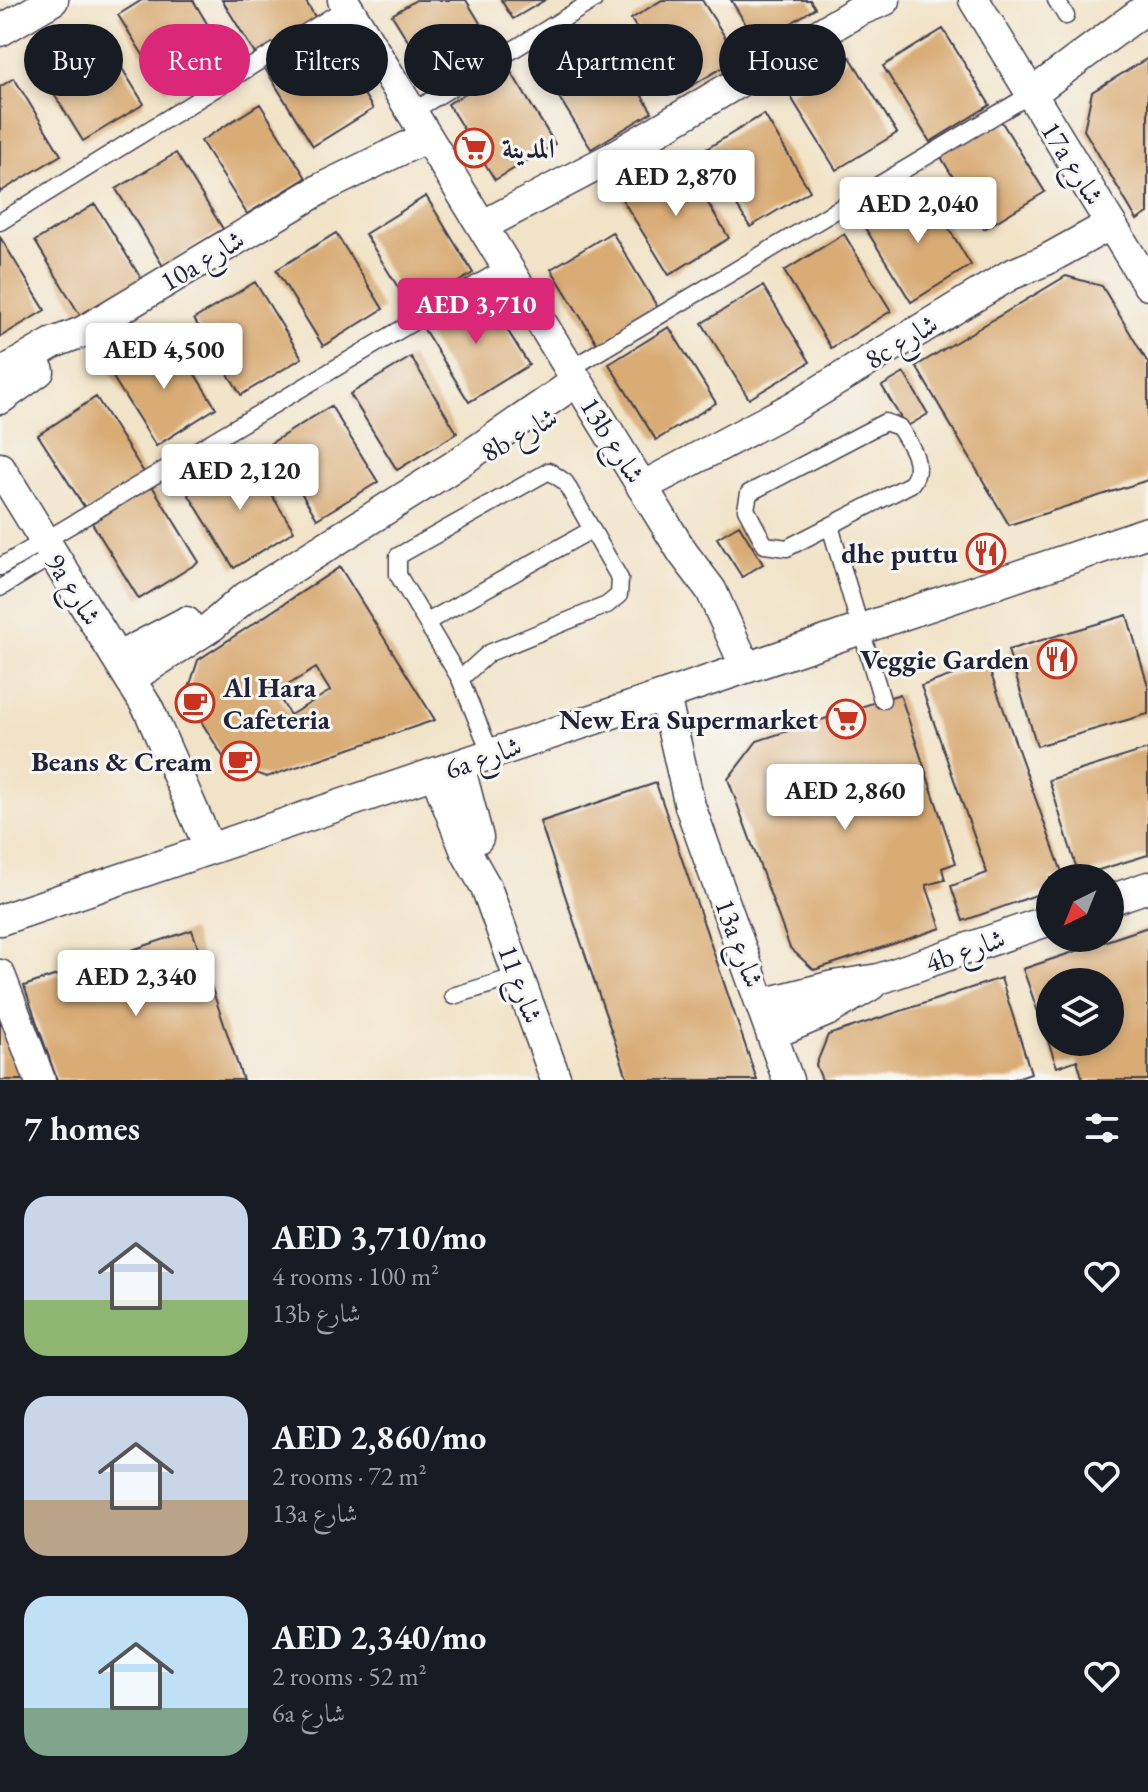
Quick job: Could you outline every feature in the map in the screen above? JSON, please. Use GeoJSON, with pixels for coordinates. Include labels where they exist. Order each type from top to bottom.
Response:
{"type":"FeatureCollection","features":[{"type":"Feature","properties":{"kind":"street"},"geometry":{"type":"LineString","coordinates":[[0,31],[53,0]]}},
{"type":"Feature","properties":{"kind":"street","name":"17a شارع"},"geometry":{"type":"LineString","coordinates":[[974,0],[1148,285]]}},
{"type":"Feature","properties":{"kind":"street","name":"13b شارع"},"geometry":{"type":"LineString","coordinates":[[345,4],[683,553],[711,590],[734,672]]}},
{"type":"Feature","properties":{"kind":"street"},"geometry":{"type":"LineString","coordinates":[[493,245],[613,157],[871,4]]}},
{"type":"Feature","properties":{"kind":"street"},"geometry":{"type":"LineString","coordinates":[[1027,87],[1080,60],[1109,34],[1144,13]]}},
{"type":"Feature","properties":{"kind":"street","name":"10a شارع"},"geometry":{"type":"LineString","coordinates":[[0,374],[53,343],[82,332],[322,188],[363,155],[418,123]]}},
{"type":"Feature","properties":{"kind":"street","name":"8c شارع"},"geometry":{"type":"LineString","coordinates":[[647,495],[1010,275],[1046,260],[1105,215]]}},
{"type":"Feature","properties":{"kind":"street","name":"10a شارع"},"geometry":{"type":"LineString","coordinates":[[0,399],[60,355],[82,332]]}},
{"type":"Feature","properties":{"kind":"street","name":"8b شارع"},"geometry":{"type":"LineString","coordinates":[[123,668],[212,626],[243,599],[451,468],[577,382]]}},
{"type":"Feature","properties":{"kind":"street","name":"9a شارع"},"geometry":{"type":"LineString","coordinates":[[0,468],[149,710],[181,748],[218,847]]}},
{"type":"Feature","properties":{"kind":"street","name":"6a شارع"},"geometry":{"type":"LineString","coordinates":[[0,920],[1148,532]]}},
{"type":"Feature","properties":{"kind":"street","name":"13a شارع"},"geometry":{"type":"LineString","coordinates":[[654,699],[788,1080]]}},
{"type":"Feature","properties":{"kind":"street","name":"شارع 11"},"geometry":{"type":"LineString","coordinates":[[447,769],[483,858],[486,887],[518,976],[546,1077]]}},
{"type":"Feature","properties":{"kind":"street"},"geometry":{"type":"LineString","coordinates":[[1124,895],[1148,887]]}},
{"type":"Feature","properties":{"kind":"street","name":"4b شارع"},"geometry":{"type":"LineString","coordinates":[[762,1004],[833,986],[879,979],[1036,925]]}},
{"type":"Feature","properties":{"kind":"street"},"geometry":{"type":"LineString","coordinates":[[0,975],[40,1080]]}},
{"type":"Feature","properties":{"kind":"street","name":"4b شارع"},"geometry":{"type":"LineString","coordinates":[[772,1034],[840,1005],[879,979]]}},
{"type":"Feature","properties":{"kind":"lane"},"geometry":{"type":"LineString","coordinates":[[418,123],[594,0]]}},
{"type":"Feature","properties":{"kind":"lane"},"geometry":{"type":"LineString","coordinates":[[1056,0],[1066,16]]}},
{"type":"Feature","properties":{"kind":"lane"},"geometry":{"type":"LineString","coordinates":[[0,222],[345,4]]}},
{"type":"Feature","properties":{"kind":"lane"},"geometry":{"type":"LineString","coordinates":[[577,382],[1027,87]]}},
{"type":"Feature","properties":{"kind":"lane"},"geometry":{"type":"LineString","coordinates":[[0,588],[49,547],[493,245]]}},
{"type":"Feature","properties":{"kind":"lane"},"geometry":{"type":"LineString","coordinates":[[877,423],[899,427],[918,462],[916,478],[904,488],[830,526],[787,548],[772,549],[760,539],[746,509],[746,498],[754,490],[877,423]]}},
{"type":"Feature","properties":{"kind":"lane"},"geometry":{"type":"LineString","coordinates":[[460,679],[489,653],[614,601],[619,595],[620,579],[561,476],[542,472],[398,556],[398,575],[460,679],[491,754]]}},
{"type":"Feature","properties":{"kind":"lane"},"geometry":{"type":"LineString","coordinates":[[830,526],[882,700]]}},
{"type":"Feature","properties":{"kind":"lane"},"geometry":{"type":"LineString","coordinates":[[427,622],[591,530]]}},
{"type":"Feature","properties":{"kind":"lane"},"geometry":{"type":"LineString","coordinates":[[0,567],[49,547]]}},
{"type":"Feature","properties":{"kind":"lane"},"geometry":{"type":"LineString","coordinates":[[453,996],[518,976]]}},
{"type":"Feature","properties":{"kind":"building"},"geometry":{"type":"Polygon","coordinates":[[[142,0],[193,0],[207,24],[139,24],[139,49],[118,15],[142,0]]]}},
{"type":"Feature","properties":{"kind":"building"},"geometry":{"type":"Polygon","coordinates":[[[222,0],[305,0],[317,20],[311,24],[266,24],[266,51],[257,57],[250,46],[250,24],[237,24],[222,0]]]}},
{"type":"Feature","properties":{"kind":"building"},"geometry":{"type":"Polygon","coordinates":[[[416,0],[466,0],[481,24],[404,24],[404,34],[392,15],[416,0]]]}},
{"type":"Feature","properties":{"kind":"building"},"geometry":{"type":"Polygon","coordinates":[[[501,0],[545,0],[513,19],[501,0]]]}},
{"type":"Feature","properties":{"kind":"building"},"geometry":{"type":"Polygon","coordinates":[[[662,0],[702,0],[719,27],[719,70],[703,79],[703,24],[634,24],[631,19],[662,0]]]}},
{"type":"Feature","properties":{"kind":"building"},"geometry":{"type":"Polygon","coordinates":[[[731,0],[810,0],[815,8],[790,24],[746,24],[731,0]]]}},
{"type":"Feature","properties":{"kind":"building"},"geometry":{"type":"Polygon","coordinates":[[[943,29],[990,105],[930,142],[883,66],[943,29]]]}},
{"type":"Feature","properties":{"kind":"building"},"geometry":{"type":"Polygon","coordinates":[[[850,57],[897,133],[836,170],[790,96],[846,96],[846,59],[850,57]]]}},
{"type":"Feature","properties":{"kind":"building"},"geometry":{"type":"Polygon","coordinates":[[[1148,58],[1148,213],[1137,220],[1084,130],[1092,92],[1148,58]]]}},
{"type":"Feature","properties":{"kind":"building"},"geometry":{"type":"Polygon","coordinates":[[[123,70],[144,104],[83,141],[55,96],[123,96],[123,70]]]}},
{"type":"Feature","properties":{"kind":"building"},"geometry":{"type":"Polygon","coordinates":[[[512,74],[555,144],[495,180],[448,104],[461,96],[512,96],[512,74]]]}},
{"type":"Feature","properties":{"kind":"building"},"geometry":{"type":"Polygon","coordinates":[[[14,78],[61,155],[0,192],[0,87],[14,78]]]}},
{"type":"Feature","properties":{"kind":"building"},"geometry":{"type":"Polygon","coordinates":[[[282,96],[365,96],[373,109],[313,146],[282,96]]]}},
{"type":"Feature","properties":{"kind":"building"},"geometry":{"type":"Polygon","coordinates":[[[558,96],[642,96],[652,112],[591,149],[558,96]]]}},
{"type":"Feature","properties":{"kind":"building"},"geometry":{"type":"Polygon","coordinates":[[[260,104],[306,178],[247,214],[201,141],[260,104]]]}},
{"type":"Feature","properties":{"kind":"building"},"geometry":{"type":"Polygon","coordinates":[[[764,114],[810,191],[750,227],[703,151],[764,114]]]}},
{"type":"Feature","properties":{"kind":"building"},"geometry":{"type":"Polygon","coordinates":[[[998,116],[1045,192],[984,229],[938,152],[998,116]]]}},
{"type":"Feature","properties":{"kind":"building"},"geometry":{"type":"Polygon","coordinates":[[[176,153],[223,229],[163,266],[116,189],[176,153]]]}},
{"type":"Feature","properties":{"kind":"building"},"geometry":{"type":"Polygon","coordinates":[[[683,162],[729,238],[669,275],[622,199],[683,162]]]}},
{"type":"Feature","properties":{"kind":"building"},"geometry":{"type":"Polygon","coordinates":[[[925,189],[971,265],[911,302],[864,226],[925,189]]]}},
{"type":"Feature","properties":{"kind":"building"},"geometry":{"type":"Polygon","coordinates":[[[426,196],[473,273],[412,310],[365,234],[426,196]]]}},
{"type":"Feature","properties":{"kind":"building"},"geometry":{"type":"Polygon","coordinates":[[[95,204],[142,280],[81,317],[35,241],[95,204]]]}},
{"type":"Feature","properties":{"kind":"building"},"geometry":{"type":"Polygon","coordinates":[[[612,232],[658,308],[598,345],[551,269],[612,232]]]}},
{"type":"Feature","properties":{"kind":"building"},"geometry":{"type":"Polygon","coordinates":[[[336,233],[383,309],[323,346],[276,270],[336,233]]]}},
{"type":"Feature","properties":{"kind":"building"},"geometry":{"type":"Polygon","coordinates":[[[844,234],[891,311],[831,348],[784,271],[844,234]]]}},
{"type":"Feature","properties":{"kind":"building"},"geometry":{"type":"Polygon","coordinates":[[[0,237],[45,310],[0,337],[0,237]]]}},
{"type":"Feature","properties":{"kind":"building"},"geometry":{"type":"Polygon","coordinates":[[[1066,276],[1102,286],[1148,363],[1148,480],[1009,525],[916,366],[1066,276]]]}},
{"type":"Feature","properties":{"kind":"building"},"geometry":{"type":"Polygon","coordinates":[[[255,282],[302,358],[241,395],[194,319],[255,282]]]}},
{"type":"Feature","properties":{"kind":"building"},"geometry":{"type":"Polygon","coordinates":[[[763,286],[810,362],[749,399],[702,323],[763,286]]]}},
{"type":"Feature","properties":{"kind":"building"},"geometry":{"type":"Polygon","coordinates":[[[482,289],[529,365],[469,402],[422,326],[482,289]]]}},
{"type":"Feature","properties":{"kind":"building"},"geometry":{"type":"Polygon","coordinates":[[[669,327],[716,403],[656,440],[609,364],[669,327]]]}},
{"type":"Feature","properties":{"kind":"building"},"geometry":{"type":"Polygon","coordinates":[[[171,336],[216,408],[156,446],[111,374],[171,336]]]}},
{"type":"Feature","properties":{"kind":"building"},"geometry":{"type":"Polygon","coordinates":[[[411,357],[457,433],[397,470],[350,394],[411,357]]]}},
{"type":"Feature","properties":{"kind":"building"},"geometry":{"type":"Polygon","coordinates":[[[904,373],[928,414],[906,427],[882,386],[904,373]]]}},
{"type":"Feature","properties":{"kind":"building"},"geometry":{"type":"Polygon","coordinates":[[[96,397],[145,474],[87,511],[38,435],[96,397]]]}},
{"type":"Feature","properties":{"kind":"building"},"geometry":{"type":"Polygon","coordinates":[[[331,406],[378,482],[317,519],[271,443],[331,406]]]}},
{"type":"Feature","properties":{"kind":"building"},"geometry":{"type":"Polygon","coordinates":[[[247,455],[294,531],[234,568],[187,492],[247,455]]]}},
{"type":"Feature","properties":{"kind":"building"},"geometry":{"type":"Polygon","coordinates":[[[152,486],[199,562],[139,599],[92,523],[152,486]]]}},
{"type":"Feature","properties":{"kind":"building"},"geometry":{"type":"Polygon","coordinates":[[[739,525],[763,564],[742,577],[717,538],[739,525]]]}},
{"type":"Feature","properties":{"kind":"building"},"geometry":{"type":"Polygon","coordinates":[[[340,567],[435,720],[267,777],[227,763],[186,697],[198,660],[340,567]],[[316,668],[276,692],[290,715],[330,691],[316,668]]]}},
{"type":"Feature","properties":{"kind":"building"},"geometry":{"type":"Polygon","coordinates":[[[1127,615],[1148,686],[1148,714],[1037,746],[1008,650],[1127,615]]]}},
{"type":"Feature","properties":{"kind":"building"},"geometry":{"type":"Polygon","coordinates":[[[987,663],[1059,864],[1036,864],[1036,895],[963,921],[951,886],[987,873],[921,686],[987,663]]]}},
{"type":"Feature","properties":{"kind":"building"},"geometry":{"type":"Polygon","coordinates":[[[900,694],[956,863],[942,868],[945,880],[926,885],[941,928],[814,970],[790,948],[728,779],[757,741],[900,694]]]}},
{"type":"Feature","properties":{"kind":"building"},"geometry":{"type":"Polygon","coordinates":[[[1148,749],[1148,855],[1118,864],[1075,864],[1049,780],[1148,749]]]}},
{"type":"Feature","properties":{"kind":"building"},"geometry":{"type":"Polygon","coordinates":[[[656,783],[757,1080],[628,1080],[540,822],[656,783]]]}},
{"type":"Feature","properties":{"kind":"building"},"geometry":{"type":"Polygon","coordinates":[[[1148,927],[1148,1080],[1083,1080],[1077,1060],[1057,1067],[1053,1056],[1124,1056],[1124,968],[1036,968],[1036,1006],[1023,969],[1074,952],[1124,952],[1124,935],[1148,927]]]}},
{"type":"Feature","properties":{"kind":"building"},"geometry":{"type":"Polygon","coordinates":[[[192,930],[243,1080],[57,1080],[24,986],[192,930]]]}},
{"type":"Feature","properties":{"kind":"building"},"geometry":{"type":"Polygon","coordinates":[[[1001,978],[1031,1073],[1011,1080],[822,1080],[816,1065],[828,1035],[1001,978]]]}},
{"type":"Feature","properties":{"kind":"building"},"geometry":{"type":"Polygon","coordinates":[[[0,1006],[31,1080],[0,1080],[0,1006]]]}},
{"type":"Feature","properties":{"kind":"place","name":"المدينة"},"geometry":{"type":"Point","coordinates":[474,148]}},
{"type":"Feature","properties":{"kind":"place","name":"dhe puttu"},"geometry":{"type":"Point","coordinates":[986,553]}},
{"type":"Feature","properties":{"kind":"place","name":"Veggie Garden"},"geometry":{"type":"Point","coordinates":[1057,659]}},
{"type":"Feature","properties":{"kind":"place","name":"Al Hara Cafeteria"},"geometry":{"type":"Point","coordinates":[195,703]}},
{"type":"Feature","properties":{"kind":"place","name":"New Era Supermarket"},"geometry":{"type":"Point","coordinates":[846,719]}},
{"type":"Feature","properties":{"kind":"place","name":"Beans & Cream"},"geometry":{"type":"Point","coordinates":[240,761]}}]}
